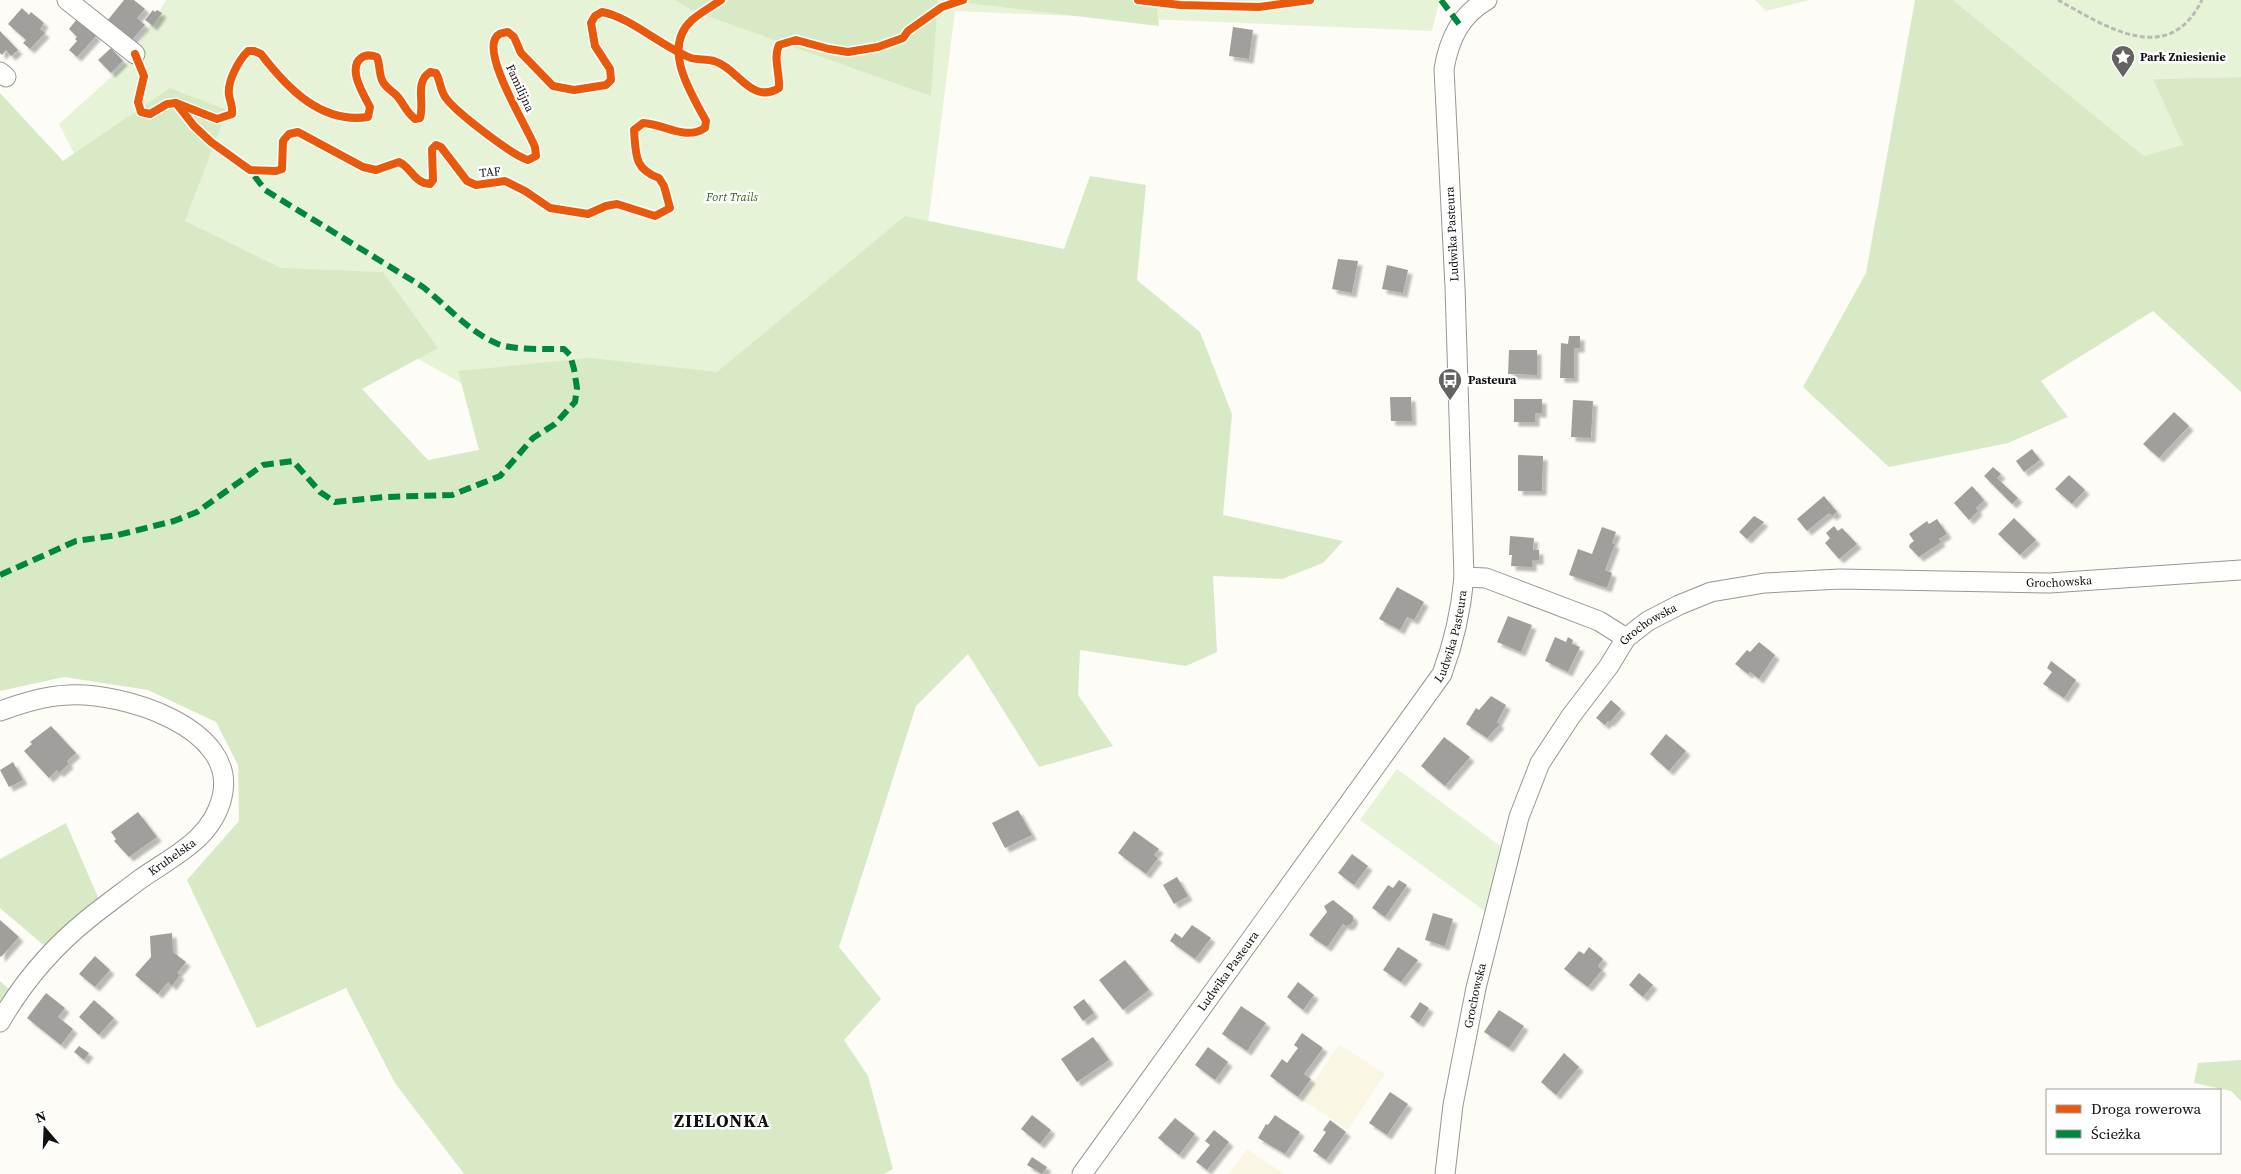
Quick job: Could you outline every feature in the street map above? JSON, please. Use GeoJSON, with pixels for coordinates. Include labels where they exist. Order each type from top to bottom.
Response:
{"type":"FeatureCollection","features":[{"type":"Feature","properties":{"kind":"street"},"geometry":{"type":"LineString","coordinates":[[67,0],[135,54]]}},
{"type":"Feature","properties":{"kind":"street","name":"Ludwika Pasteura"},"geometry":{"type":"LineString","coordinates":[[1082,1174],[1442,674],[1461,610],[1464,577],[1455,287],[1444,69],[1447,52],[1459,24],[1478,5],[1487,0]]}},
{"type":"Feature","properties":{"kind":"street","name":"Grochowska"},"geometry":{"type":"LineString","coordinates":[[1445,1174],[1453,1105],[1476,988],[1519,817],[1540,762],[1571,716],[1609,666],[1626,638],[1648,621],[1702,596],[1735,587],[1765,583],[1840,579],[2050,583],[2241,570]]}},
{"type":"Feature","properties":{"kind":"street"},"geometry":{"type":"LineString","coordinates":[[1464,577],[1486,578],[1599,621],[1626,638]]}},
{"type":"Feature","properties":{"kind":"street","name":"Kruhelska"},"geometry":{"type":"LineString","coordinates":[[0,712],[37,698],[71,694],[113,699],[163,714],[187,727],[205,741],[217,759],[224,777],[223,796],[218,812],[203,834],[87,920],[33,972],[0,1022]]}},
{"type":"Feature","properties":{"kind":"path"},"geometry":{"type":"LineString","coordinates":[[2058,0],[2108,28],[2129,36],[2151,38],[2168,34],[2183,25],[2196,12],[2202,0]]}},
{"type":"Feature","properties":{"kind":"shaded area"},"geometry":{"type":"Polygon","coordinates":[[[1339,1044],[1385,1074],[1348,1130],[1302,1100],[1339,1044]]]}},
{"type":"Feature","properties":{"kind":"shaded area"},"geometry":{"type":"Polygon","coordinates":[[[1247,1149],[1284,1174],[1229,1174],[1247,1149]]]}},
{"type":"Feature","properties":{"kind":"green space","name":"Fort Trails"},"geometry":{"type":"Polygon","coordinates":[[[166,0],[1444,0],[1439,3],[1432,31],[955,11],[900,445],[475,391],[332,310],[98,200],[59,124],[129,61],[166,0]]]}},
{"type":"Feature","properties":{"kind":"green space"},"geometry":{"type":"Polygon","coordinates":[[[675,0],[938,0],[931,96],[693,11],[675,0]]]}},
{"type":"Feature","properties":{"kind":"green space"},"geometry":{"type":"Polygon","coordinates":[[[942,0],[1156,0],[1159,26],[942,0]]]}},
{"type":"Feature","properties":{"kind":"green space"},"geometry":{"type":"Polygon","coordinates":[[[1755,0],[1810,0],[1766,11],[1755,0]]]}},
{"type":"Feature","properties":{"kind":"green space"},"geometry":{"type":"Polygon","coordinates":[[[1915,0],[1953,0],[2144,156],[2183,145],[2153,79],[2241,77],[2241,392],[2153,311],[2041,381],[2068,417],[2008,443],[1889,467],[1803,387],[1866,273],[1915,0]]]}},
{"type":"Feature","properties":{"kind":"green space","name":"Park Zniesienie"},"geometry":{"type":"Polygon","coordinates":[[[1953,0],[2241,0],[2241,77],[2153,79],[2184,146],[2144,156],[1953,0]]]}},
{"type":"Feature","properties":{"kind":"green space"},"geometry":{"type":"Polygon","coordinates":[[[170,88],[227,110],[185,221],[281,268],[383,272],[438,348],[362,389],[428,460],[479,450],[458,371],[591,358],[717,372],[905,216],[1064,249],[1090,176],[1146,185],[1137,280],[1200,332],[1232,414],[1223,515],[1343,541],[1323,563],[1282,579],[1213,576],[1217,652],[1186,666],[1080,650],[1078,695],[1113,746],[1039,767],[968,654],[916,706],[839,947],[881,999],[844,1040],[868,1076],[893,1169],[884,1174],[464,1174],[395,1083],[346,988],[257,1028],[187,880],[239,821],[238,765],[216,722],[148,690],[64,677],[0,691],[0,93],[63,161],[170,88]]]}},
{"type":"Feature","properties":{"kind":"green space"},"geometry":{"type":"Polygon","coordinates":[[[1397,769],[1503,848],[1486,912],[1360,820],[1397,769]]]}},
{"type":"Feature","properties":{"kind":"green space"},"geometry":{"type":"Polygon","coordinates":[[[66,823],[100,902],[47,948],[0,908],[0,859],[66,823]]]}},
{"type":"Feature","properties":{"kind":"green space"},"geometry":{"type":"Polygon","coordinates":[[[0,981],[10,990],[0,1008],[0,981]]]}},
{"type":"Feature","properties":{"kind":"green space"},"geometry":{"type":"Polygon","coordinates":[[[2241,1060],[2241,1101],[2231,1091],[2194,1083],[2198,1063],[2241,1060]]]}},
{"type":"Feature","properties":{"kind":"building"},"geometry":{"type":"Polygon","coordinates":[[[124,0],[134,0],[145,9],[137,18],[145,25],[131,41],[107,21],[124,0]]]}},
{"type":"Feature","properties":{"kind":"building"},"geometry":{"type":"Polygon","coordinates":[[[22,8],[29,15],[31,12],[44,23],[40,29],[45,33],[30,49],[23,43],[26,40],[8,24],[22,8]]]}},
{"type":"Feature","properties":{"kind":"building"},"geometry":{"type":"Polygon","coordinates":[[[153,10],[162,13],[153,26],[145,20],[153,10]]]}},
{"type":"Feature","properties":{"kind":"building"},"geometry":{"type":"Polygon","coordinates":[[[77,19],[96,36],[77,57],[69,50],[77,41],[75,39],[77,37],[69,29],[77,19]]]}},
{"type":"Feature","properties":{"kind":"building"},"geometry":{"type":"Polygon","coordinates":[[[1233,27],[1253,30],[1249,59],[1229,56],[1233,27]]]}},
{"type":"Feature","properties":{"kind":"building"},"geometry":{"type":"Polygon","coordinates":[[[0,31],[18,50],[11,56],[6,50],[2,55],[0,53],[0,31]]]}},
{"type":"Feature","properties":{"kind":"building"},"geometry":{"type":"Polygon","coordinates":[[[111,48],[123,61],[111,73],[98,60],[111,48]]]}},
{"type":"Feature","properties":{"kind":"building"},"geometry":{"type":"Polygon","coordinates":[[[1338,259],[1358,261],[1352,293],[1332,289],[1338,259]]]}},
{"type":"Feature","properties":{"kind":"building"},"geometry":{"type":"Polygon","coordinates":[[[1387,265],[1408,270],[1403,293],[1382,289],[1387,265]]]}},
{"type":"Feature","properties":{"kind":"building"},"geometry":{"type":"Polygon","coordinates":[[[1569,336],[1580,336],[1580,348],[1574,348],[1574,378],[1560,378],[1561,343],[1568,344],[1569,336]]]}},
{"type":"Feature","properties":{"kind":"building"},"geometry":{"type":"Polygon","coordinates":[[[1509,350],[1537,350],[1537,375],[1508,374],[1509,350]]]}},
{"type":"Feature","properties":{"kind":"building"},"geometry":{"type":"Polygon","coordinates":[[[1390,397],[1411,397],[1412,421],[1391,421],[1390,397]]]}},
{"type":"Feature","properties":{"kind":"building"},"geometry":{"type":"Polygon","coordinates":[[[1514,399],[1542,399],[1542,413],[1535,413],[1535,422],[1514,422],[1514,399]]]}},
{"type":"Feature","properties":{"kind":"building"},"geometry":{"type":"Polygon","coordinates":[[[1573,400],[1593,401],[1591,438],[1571,437],[1573,400]]]}},
{"type":"Feature","properties":{"kind":"building"},"geometry":{"type":"Polygon","coordinates":[[[2174,412],[2189,426],[2159,458],[2143,444],[2174,412]]]}},
{"type":"Feature","properties":{"kind":"building"},"geometry":{"type":"Polygon","coordinates":[[[2032,449],[2040,460],[2024,472],[2016,461],[2032,449]]]}},
{"type":"Feature","properties":{"kind":"building"},"geometry":{"type":"Polygon","coordinates":[[[1518,455],[1543,456],[1542,491],[1518,491],[1518,455]]]}},
{"type":"Feature","properties":{"kind":"building"},"geometry":{"type":"Polygon","coordinates":[[[1993,467],[2001,474],[1997,478],[2018,498],[2012,504],[1984,476],[1993,467]]]}},
{"type":"Feature","properties":{"kind":"building"},"geometry":{"type":"Polygon","coordinates":[[[2069,475],[2085,490],[2072,504],[2055,489],[2069,475]]]}},
{"type":"Feature","properties":{"kind":"building"},"geometry":{"type":"Polygon","coordinates":[[[1972,486],[1984,500],[1976,508],[1978,511],[1969,520],[1954,503],[1972,486]]]}},
{"type":"Feature","properties":{"kind":"building"},"geometry":{"type":"Polygon","coordinates":[[[1824,496],[1837,512],[1832,516],[1829,513],[1807,531],[1797,519],[1824,496]]]}},
{"type":"Feature","properties":{"kind":"building"},"geometry":{"type":"Polygon","coordinates":[[[1754,516],[1764,522],[1747,539],[1739,532],[1754,516]]]}},
{"type":"Feature","properties":{"kind":"building"},"geometry":{"type":"Polygon","coordinates":[[[2014,518],[2036,540],[2020,555],[1998,534],[2014,518]]]}},
{"type":"Feature","properties":{"kind":"building"},"geometry":{"type":"Polygon","coordinates":[[[1937,519],[1947,534],[1939,539],[1941,542],[1919,557],[1909,547],[1914,541],[1909,534],[1927,521],[1929,524],[1937,519]]]}},
{"type":"Feature","properties":{"kind":"building"},"geometry":{"type":"Polygon","coordinates":[[[1834,526],[1838,531],[1842,528],[1857,544],[1839,559],[1825,543],[1830,538],[1826,533],[1834,526]]]}},
{"type":"Feature","properties":{"kind":"building"},"geometry":{"type":"Polygon","coordinates":[[[1602,527],[1616,532],[1612,543],[1615,544],[1605,570],[1612,573],[1607,588],[1569,575],[1578,549],[1592,554],[1602,527]]]}},
{"type":"Feature","properties":{"kind":"building"},"geometry":{"type":"Polygon","coordinates":[[[1510,536],[1534,538],[1533,550],[1539,550],[1539,560],[1532,560],[1532,567],[1511,566],[1512,555],[1509,555],[1510,536]]]}},
{"type":"Feature","properties":{"kind":"building"},"geometry":{"type":"Polygon","coordinates":[[[1397,587],[1424,602],[1414,620],[1407,617],[1400,630],[1379,619],[1397,587]]]}},
{"type":"Feature","properties":{"kind":"building"},"geometry":{"type":"Polygon","coordinates":[[[1508,616],[1532,625],[1521,652],[1497,642],[1508,616]]]}},
{"type":"Feature","properties":{"kind":"building"},"geometry":{"type":"Polygon","coordinates":[[[1555,637],[1566,642],[1568,637],[1573,640],[1572,644],[1580,647],[1568,672],[1545,661],[1555,637]]]}},
{"type":"Feature","properties":{"kind":"building"},"geometry":{"type":"Polygon","coordinates":[[[1759,642],[1775,655],[1759,679],[1750,672],[1748,674],[1735,664],[1747,650],[1750,652],[1759,642]]]}},
{"type":"Feature","properties":{"kind":"building"},"geometry":{"type":"Polygon","coordinates":[[[2051,661],[2076,680],[2064,698],[2043,684],[2052,672],[2047,668],[2051,661]]]}},
{"type":"Feature","properties":{"kind":"building"},"geometry":{"type":"Polygon","coordinates":[[[1491,696],[1506,705],[1497,722],[1500,724],[1487,738],[1466,724],[1476,708],[1479,710],[1491,696]]]}},
{"type":"Feature","properties":{"kind":"building"},"geometry":{"type":"Polygon","coordinates":[[[1611,700],[1621,709],[1605,725],[1596,718],[1611,700]]]}},
{"type":"Feature","properties":{"kind":"building"},"geometry":{"type":"Polygon","coordinates":[[[51,726],[76,753],[67,761],[69,764],[59,773],[57,770],[49,778],[24,751],[32,744],[30,742],[51,726]]]}},
{"type":"Feature","properties":{"kind":"building"},"geometry":{"type":"Polygon","coordinates":[[[1666,734],[1686,751],[1669,771],[1650,754],[1666,734]]]}},
{"type":"Feature","properties":{"kind":"building"},"geometry":{"type":"Polygon","coordinates":[[[1444,737],[1470,757],[1445,786],[1421,766],[1444,737]]]}},
{"type":"Feature","properties":{"kind":"building"},"geometry":{"type":"Polygon","coordinates":[[[13,762],[23,780],[9,787],[0,770],[13,762]]]}},
{"type":"Feature","properties":{"kind":"building"},"geometry":{"type":"Polygon","coordinates":[[[1018,810],[1032,835],[1005,848],[992,823],[1018,810]]]}},
{"type":"Feature","properties":{"kind":"building"},"geometry":{"type":"Polygon","coordinates":[[[138,812],[157,837],[129,857],[114,841],[116,839],[111,832],[138,812]]]}},
{"type":"Feature","properties":{"kind":"building"},"geometry":{"type":"Polygon","coordinates":[[[1134,831],[1159,849],[1154,855],[1158,858],[1146,874],[1118,853],[1134,831]]]}},
{"type":"Feature","properties":{"kind":"building"},"geometry":{"type":"Polygon","coordinates":[[[1352,854],[1368,866],[1354,885],[1338,873],[1352,854]]]}},
{"type":"Feature","properties":{"kind":"building"},"geometry":{"type":"Polygon","coordinates":[[[1177,877],[1188,896],[1174,904],[1163,885],[1177,877]]]}},
{"type":"Feature","properties":{"kind":"building"},"geometry":{"type":"Polygon","coordinates":[[[1399,880],[1407,885],[1385,917],[1372,908],[1388,885],[1393,888],[1399,880]]]}},
{"type":"Feature","properties":{"kind":"building"},"geometry":{"type":"Polygon","coordinates":[[[1333,900],[1353,916],[1353,921],[1350,925],[1346,926],[1343,924],[1327,947],[1309,935],[1327,912],[1324,906],[1333,900]]]}},
{"type":"Feature","properties":{"kind":"building"},"geometry":{"type":"Polygon","coordinates":[[[1433,913],[1453,919],[1445,946],[1425,940],[1433,913]]]}},
{"type":"Feature","properties":{"kind":"building"},"geometry":{"type":"Polygon","coordinates":[[[0,920],[19,937],[1,957],[0,956],[0,920]]]}},
{"type":"Feature","properties":{"kind":"building"},"geometry":{"type":"Polygon","coordinates":[[[1192,925],[1211,938],[1195,959],[1170,941],[1175,933],[1182,938],[1192,925]]]}},
{"type":"Feature","properties":{"kind":"building"},"geometry":{"type":"Polygon","coordinates":[[[172,933],[173,952],[186,962],[177,973],[180,975],[172,986],[168,982],[158,994],[135,975],[151,957],[150,936],[172,933]]]}},
{"type":"Feature","properties":{"kind":"building"},"geometry":{"type":"Polygon","coordinates":[[[1398,947],[1418,960],[1401,982],[1383,970],[1398,947]]]}},
{"type":"Feature","properties":{"kind":"building"},"geometry":{"type":"Polygon","coordinates":[[[1589,947],[1603,959],[1598,966],[1602,970],[1588,987],[1564,969],[1579,951],[1584,954],[1589,947]]]}},
{"type":"Feature","properties":{"kind":"building"},"geometry":{"type":"Polygon","coordinates":[[[95,956],[110,970],[95,987],[79,974],[95,956]]]}},
{"type":"Feature","properties":{"kind":"building"},"geometry":{"type":"Polygon","coordinates":[[[1125,960],[1149,990],[1123,1010],[1099,980],[1125,960]]]}},
{"type":"Feature","properties":{"kind":"building"},"geometry":{"type":"Polygon","coordinates":[[[1639,973],[1653,985],[1643,997],[1629,985],[1639,973]]]}},
{"type":"Feature","properties":{"kind":"building"},"geometry":{"type":"Polygon","coordinates":[[[1298,982],[1314,995],[1303,1010],[1287,997],[1298,982]]]}},
{"type":"Feature","properties":{"kind":"building"},"geometry":{"type":"Polygon","coordinates":[[[46,993],[65,1008],[58,1017],[73,1029],[61,1045],[27,1018],[46,993]]]}},
{"type":"Feature","properties":{"kind":"building"},"geometry":{"type":"Polygon","coordinates":[[[1084,999],[1094,1013],[1083,1021],[1073,1007],[1084,999]]]}},
{"type":"Feature","properties":{"kind":"building"},"geometry":{"type":"Polygon","coordinates":[[[94,1000],[114,1018],[99,1035],[79,1017],[94,1000]]]}},
{"type":"Feature","properties":{"kind":"building"},"geometry":{"type":"Polygon","coordinates":[[[1420,1002],[1429,1008],[1419,1023],[1410,1017],[1420,1002]]]}},
{"type":"Feature","properties":{"kind":"building"},"geometry":{"type":"Polygon","coordinates":[[[1241,1006],[1266,1023],[1247,1051],[1222,1034],[1241,1006]]]}},
{"type":"Feature","properties":{"kind":"building"},"geometry":{"type":"Polygon","coordinates":[[[1499,1010],[1524,1026],[1509,1048],[1484,1032],[1499,1010]]]}},
{"type":"Feature","properties":{"kind":"building"},"geometry":{"type":"Polygon","coordinates":[[[1302,1033],[1323,1048],[1304,1074],[1311,1079],[1298,1097],[1270,1076],[1282,1059],[1287,1063],[1298,1048],[1294,1045],[1302,1033]]]}},
{"type":"Feature","properties":{"kind":"building"},"geometry":{"type":"Polygon","coordinates":[[[1093,1037],[1109,1060],[1077,1082],[1061,1059],[1093,1037]]]}},
{"type":"Feature","properties":{"kind":"building"},"geometry":{"type":"Polygon","coordinates":[[[79,1046],[89,1053],[84,1060],[74,1052],[79,1046]]]}},
{"type":"Feature","properties":{"kind":"building"},"geometry":{"type":"Polygon","coordinates":[[[1208,1047],[1228,1062],[1215,1080],[1195,1065],[1208,1047]]]}},
{"type":"Feature","properties":{"kind":"building"},"geometry":{"type":"Polygon","coordinates":[[[1564,1053],[1579,1067],[1556,1095],[1541,1082],[1564,1053]]]}},
{"type":"Feature","properties":{"kind":"building"},"geometry":{"type":"Polygon","coordinates":[[[1390,1092],[1408,1104],[1387,1135],[1369,1123],[1390,1092]]]}},
{"type":"Feature","properties":{"kind":"building"},"geometry":{"type":"Polygon","coordinates":[[[1032,1115],[1051,1130],[1040,1144],[1021,1129],[1032,1115]]]}},
{"type":"Feature","properties":{"kind":"building"},"geometry":{"type":"Polygon","coordinates":[[[1275,1115],[1300,1132],[1285,1154],[1258,1138],[1266,1124],[1268,1125],[1275,1115]]]}},
{"type":"Feature","properties":{"kind":"building"},"geometry":{"type":"Polygon","coordinates":[[[1175,1118],[1195,1134],[1179,1155],[1158,1138],[1175,1118]]]}},
{"type":"Feature","properties":{"kind":"building"},"geometry":{"type":"Polygon","coordinates":[[[1330,1120],[1346,1132],[1326,1160],[1313,1151],[1326,1132],[1323,1130],[1330,1120]]]}},
{"type":"Feature","properties":{"kind":"building"},"geometry":{"type":"Polygon","coordinates":[[[1214,1130],[1229,1142],[1207,1170],[1196,1162],[1210,1145],[1205,1141],[1214,1130]]]}},
{"type":"Feature","properties":{"kind":"building"},"geometry":{"type":"Polygon","coordinates":[[[1032,1157],[1047,1167],[1042,1174],[1027,1165],[1032,1157]]]}},
{"type":"Feature","properties":{"kind":"marked path"},"geometry":{"type":"LineString","coordinates":[[1441,0],[1459,24]]}},
{"type":"Feature","properties":{"kind":"marked path"},"geometry":{"type":"LineString","coordinates":[[0,575],[76,541],[118,535],[174,521],[197,512],[263,465],[293,461],[320,492],[335,502],[385,497],[452,495],[500,476],[533,438],[555,424],[575,402],[577,388],[574,369],[570,355],[564,349],[531,349],[505,346],[487,339],[468,326],[423,287],[265,190],[250,170]]}},
{"type":"Feature","properties":{"kind":"cycle path","name":"TAF"},"geometry":{"type":"LineString","coordinates":[[135,54],[144,76],[138,102],[141,112],[150,114],[167,104],[176,103],[194,126],[211,142],[250,170],[276,171],[282,169],[283,141],[289,134],[298,132],[363,167],[376,170],[399,162],[407,167],[420,181],[430,184],[433,180],[432,149],[436,145],[441,147],[467,181],[476,185],[505,181],[525,191],[550,208],[588,214],[606,206],[617,204],[655,216],[670,208],[664,186],[659,178],[645,170],[638,160],[634,130],[643,123],[690,133],[705,128],[706,121],[693,97],[682,70],[679,44],[683,31],[692,20],[721,0]]}},
{"type":"Feature","properties":{"kind":"cycle path","name":"Familijna"},"geometry":{"type":"LineString","coordinates":[[176,103],[217,119],[232,114],[229,95],[232,77],[248,51],[254,51],[261,54],[294,91],[320,109],[335,115],[351,118],[368,117],[370,107],[358,82],[356,69],[357,63],[361,58],[371,55],[377,57],[383,83],[398,97],[415,119],[420,118],[422,82],[430,72],[436,73],[444,95],[449,102],[496,141],[528,160],[536,156],[535,147],[501,77],[493,49],[495,39],[500,34],[508,32],[514,37],[521,53],[553,86],[574,90],[606,85],[611,80],[610,69],[595,46],[591,23],[595,16],[602,12],[624,20],[691,58],[714,61],[723,65],[752,89],[760,92],[769,92],[779,88],[777,61],[779,45],[796,40],[848,52],[878,47],[903,38],[908,31],[942,7],[963,0]]}},
{"type":"Feature","properties":{"kind":"cycle path"},"geometry":{"type":"LineString","coordinates":[[1138,0],[1180,5],[1259,7],[1310,0]]}},
{"type":"Feature","properties":{"kind":"place","name":"Park Zniesienie"},"geometry":{"type":"Point","coordinates":[2123,78]}},
{"type":"Feature","properties":{"kind":"place","name":"Pasteura"},"geometry":{"type":"Point","coordinates":[1450,401]}},
{"type":"Feature","properties":{"kind":"district","name":"ZIELONKA"},"geometry":{"type":"Point","coordinates":[722,1121]}}]}
